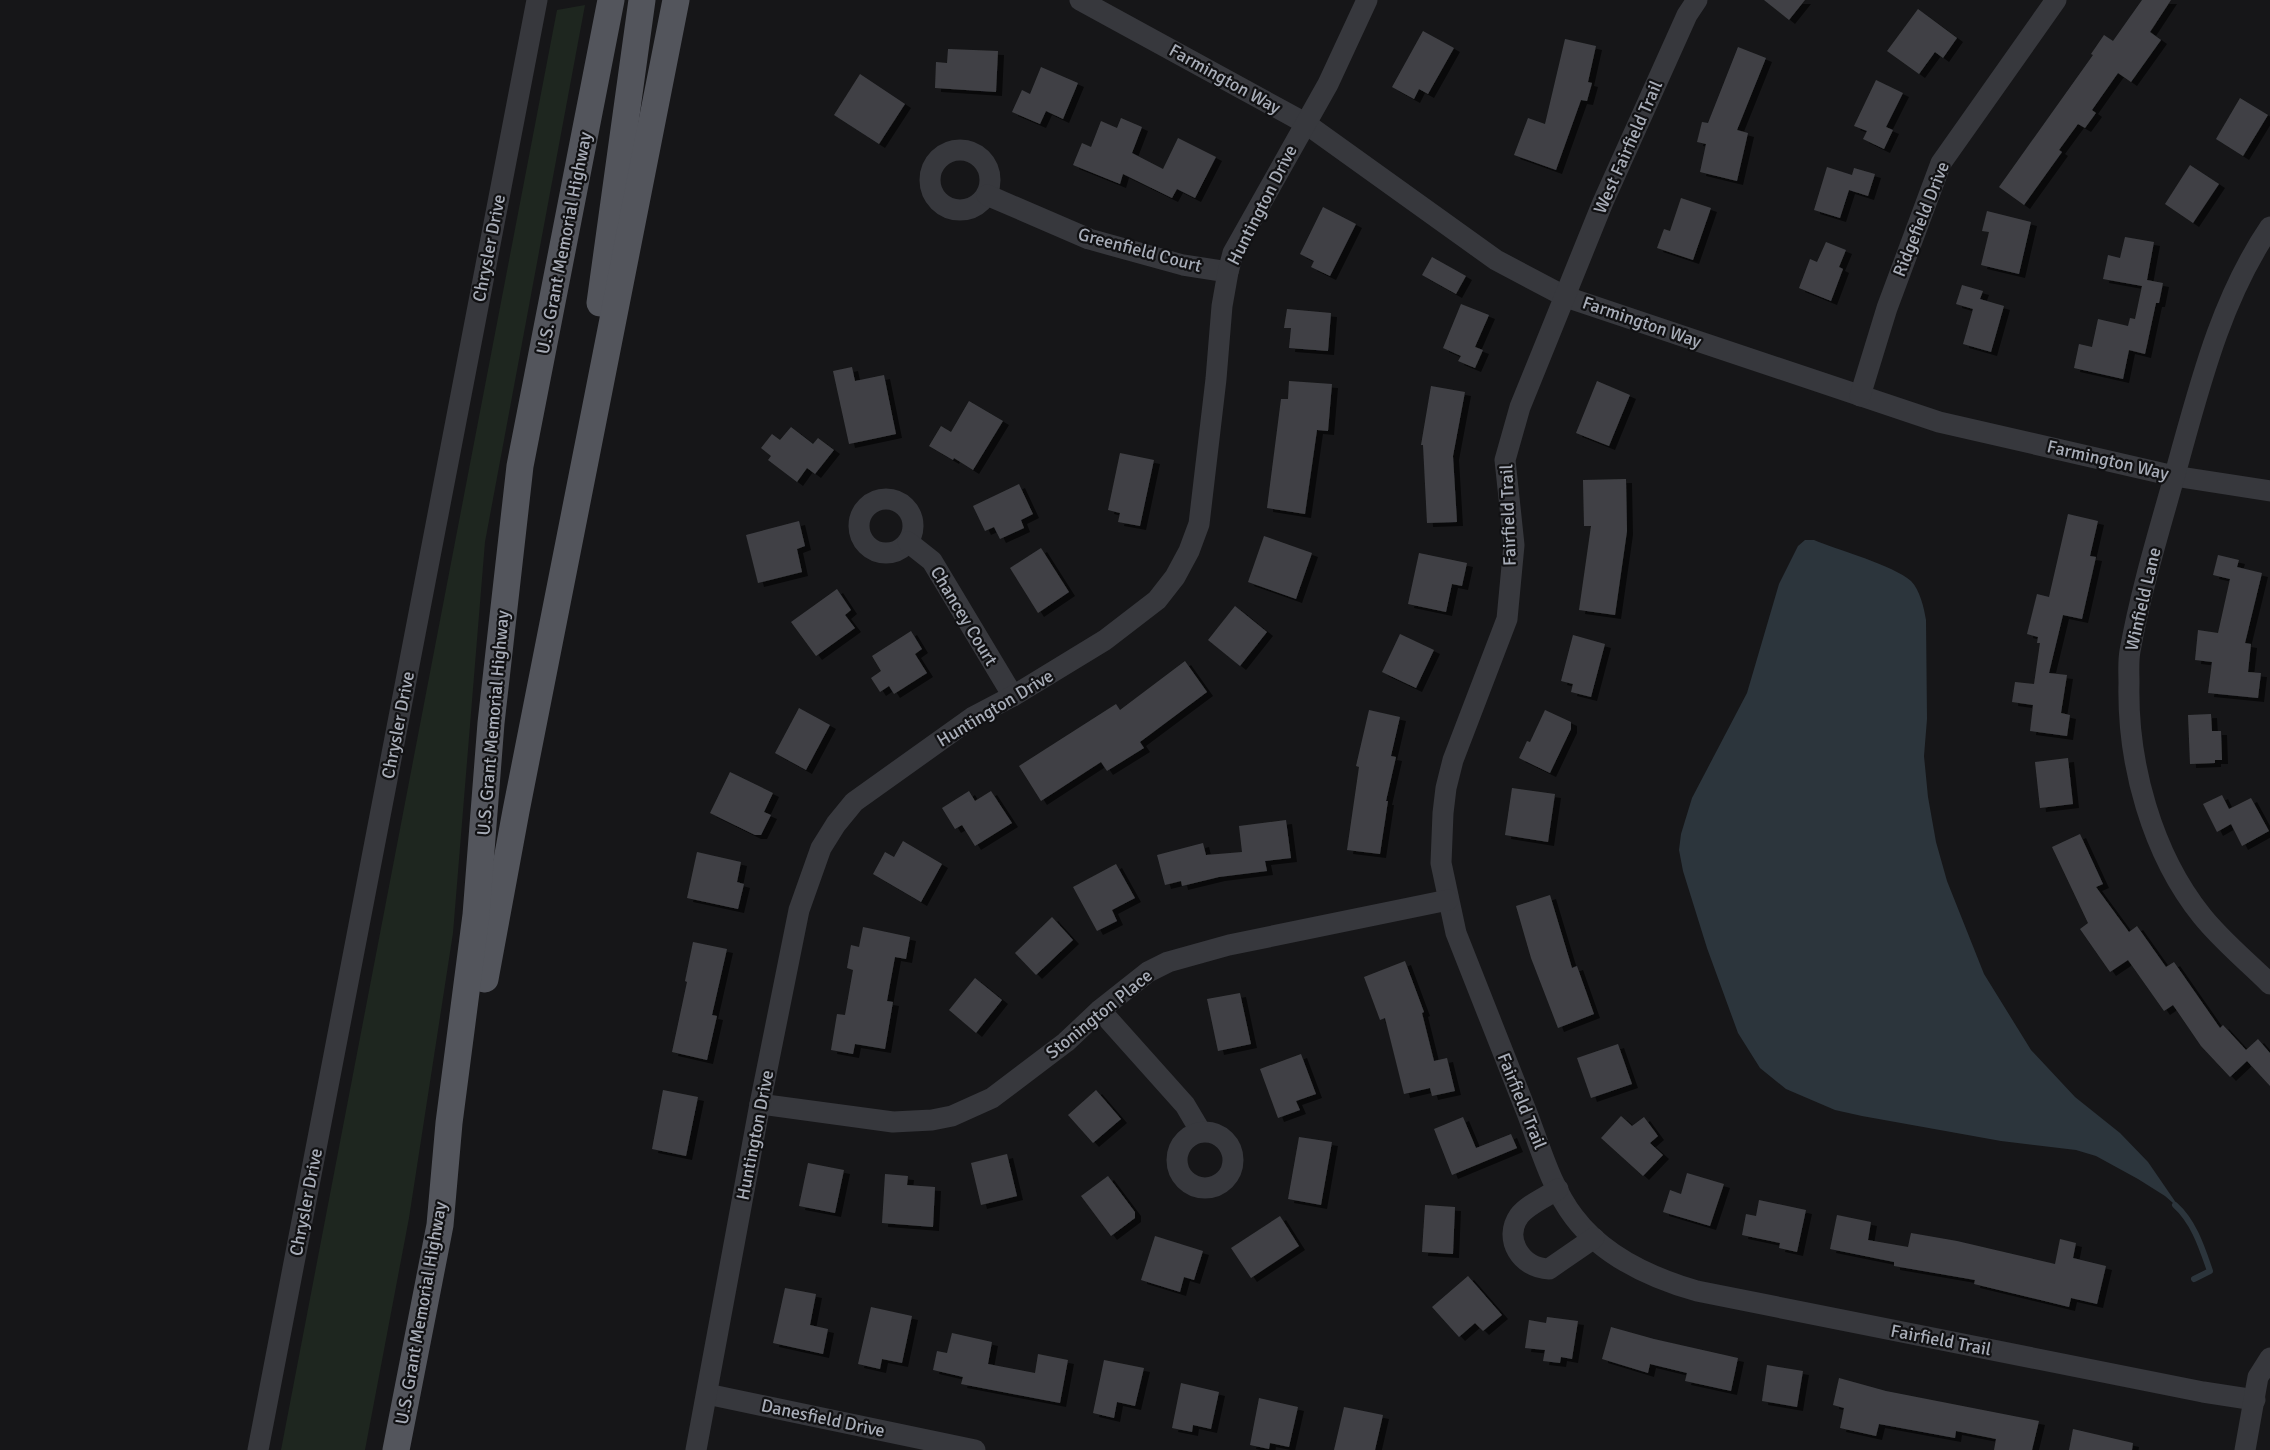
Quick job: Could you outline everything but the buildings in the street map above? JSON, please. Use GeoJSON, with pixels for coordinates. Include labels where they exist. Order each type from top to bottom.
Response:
{"type":"FeatureCollection","features":[{"type":"Feature","properties":{"kind":"main road","name":"U.S. Grant Memorial Highway"},"geometry":{"type":"LineString","coordinates":[[440,1225],[449,1123],[476,915],[491,723],[520,466],[611,0]]}},
{"type":"Feature","properties":{"kind":"main road"},"geometry":{"type":"LineString","coordinates":[[599,392],[600,298],[642,0]]}},
{"type":"Feature","properties":{"kind":"main road","name":"U.S. Grant Memorial Highway"},"geometry":{"type":"LineString","coordinates":[[396,1450],[516,811],[676,0]]}},
{"type":"Feature","properties":{"kind":"street","name":"Chrysler Drive"},"geometry":{"type":"LineString","coordinates":[[258,1450],[537,0]]}},
{"type":"Feature","properties":{"kind":"street","name":"Farmington Way"},"geometry":{"type":"LineString","coordinates":[[1080,0],[1305,123],[1496,260],[1566,297],[1939,422],[2174,476],[2270,491]]}},
{"type":"Feature","properties":{"kind":"street","name":"Huntington Drive"},"geometry":{"type":"LineString","coordinates":[[696,1450],[760,1104],[799,910],[821,848],[836,824],[854,802],[963,723],[1106,640],[1157,600],[1175,577],[1190,551],[1199,524],[1222,306],[1227,272],[1233,253],[1328,84],[1367,0]]}},
{"type":"Feature","properties":{"kind":"street","name":"West Fairfield Trail"},"geometry":{"type":"LineString","coordinates":[[1566,297],[1603,202],[1687,15],[1697,0]]}},
{"type":"Feature","properties":{"kind":"street","name":"Ridgefield Drive"},"geometry":{"type":"LineString","coordinates":[[1860,396],[1887,308],[1941,164],[2056,0]]}},
{"type":"Feature","properties":{"kind":"street","name":"Greenfield Court"},"geometry":{"type":"LineString","coordinates":[[987,195],[1089,239],[1183,265],[1227,272]]}},
{"type":"Feature","properties":{"kind":"street","name":"Winfield Lane"},"geometry":{"type":"LineString","coordinates":[[2270,227],[2226,307],[2208,357],[2148,574],[2130,654],[2128,718],[2142,796],[2168,863],[2202,916],[2270,984]]}},
{"type":"Feature","properties":{"kind":"street","name":"Fairfield Trail"},"geometry":{"type":"LineString","coordinates":[[1566,297],[1520,407],[1505,460],[1514,545],[1507,619],[1453,760],[1446,788],[1441,852],[1448,900],[1456,933],[1558,1189],[1574,1216],[1613,1254],[1651,1276],[1697,1292],[2191,1390],[2255,1400]]}},
{"type":"Feature","properties":{"kind":"street","name":"Chancey Court"},"geometry":{"type":"LineString","coordinates":[[908,542],[932,561],[1013,696]]}},
{"type":"Feature","properties":{"kind":"street","name":"Stonington Place"},"geometry":{"type":"LineString","coordinates":[[760,1104],[893,1122],[933,1120],[952,1116],[992,1098],[1066,1042],[1100,1010],[1148,972],[1168,962],[1229,945],[1448,900]]}},
{"type":"Feature","properties":{"kind":"street"},"geometry":{"type":"LineString","coordinates":[[1100,1010],[1185,1104],[1201,1132]]}},
{"type":"Feature","properties":{"kind":"street"},"geometry":{"type":"LineString","coordinates":[[1558,1189],[1521,1213],[1516,1221],[1515,1243],[1523,1260],[1532,1266],[1549,1269],[1594,1238]]}},
{"type":"Feature","properties":{"kind":"street"},"geometry":{"type":"LineString","coordinates":[[2245,1450],[2258,1377],[2270,1358]]}},
{"type":"Feature","properties":{"kind":"street","name":"Danesfield Drive"},"geometry":{"type":"LineString","coordinates":[[707,1394],[975,1450]]}},
{"type":"Feature","properties":{"kind":"shaded area"},"geometry":{"type":"Polygon","coordinates":[[[585,5],[485,542],[453,933],[409,1218],[365,1450],[281,1450],[557,10],[585,5]]]}},
{"type":"Feature","properties":{"kind":"shaded area"},"geometry":{"type":"Polygon","coordinates":[[[1805,540],[1814,540],[1892,569],[1911,581],[1917,589],[1926,620],[1927,719],[1924,756],[1928,797],[1936,842],[1947,881],[1984,974],[2031,1050],[2075,1097],[2120,1133],[2148,1162],[2181,1210],[2165,1196],[2138,1179],[2096,1156],[2076,1150],[2001,1141],[1835,1110],[1786,1089],[1760,1068],[1738,1033],[1707,948],[1683,871],[1679,850],[1681,834],[1692,798],[1747,693],[1779,584],[1798,546],[1805,540]]]}},
{"type":"Feature","properties":{"kind":"waterway"},"geometry":{"type":"LineString","coordinates":[[2175,1205],[2192,1227],[2210,1271],[2194,1279]]}}]}
